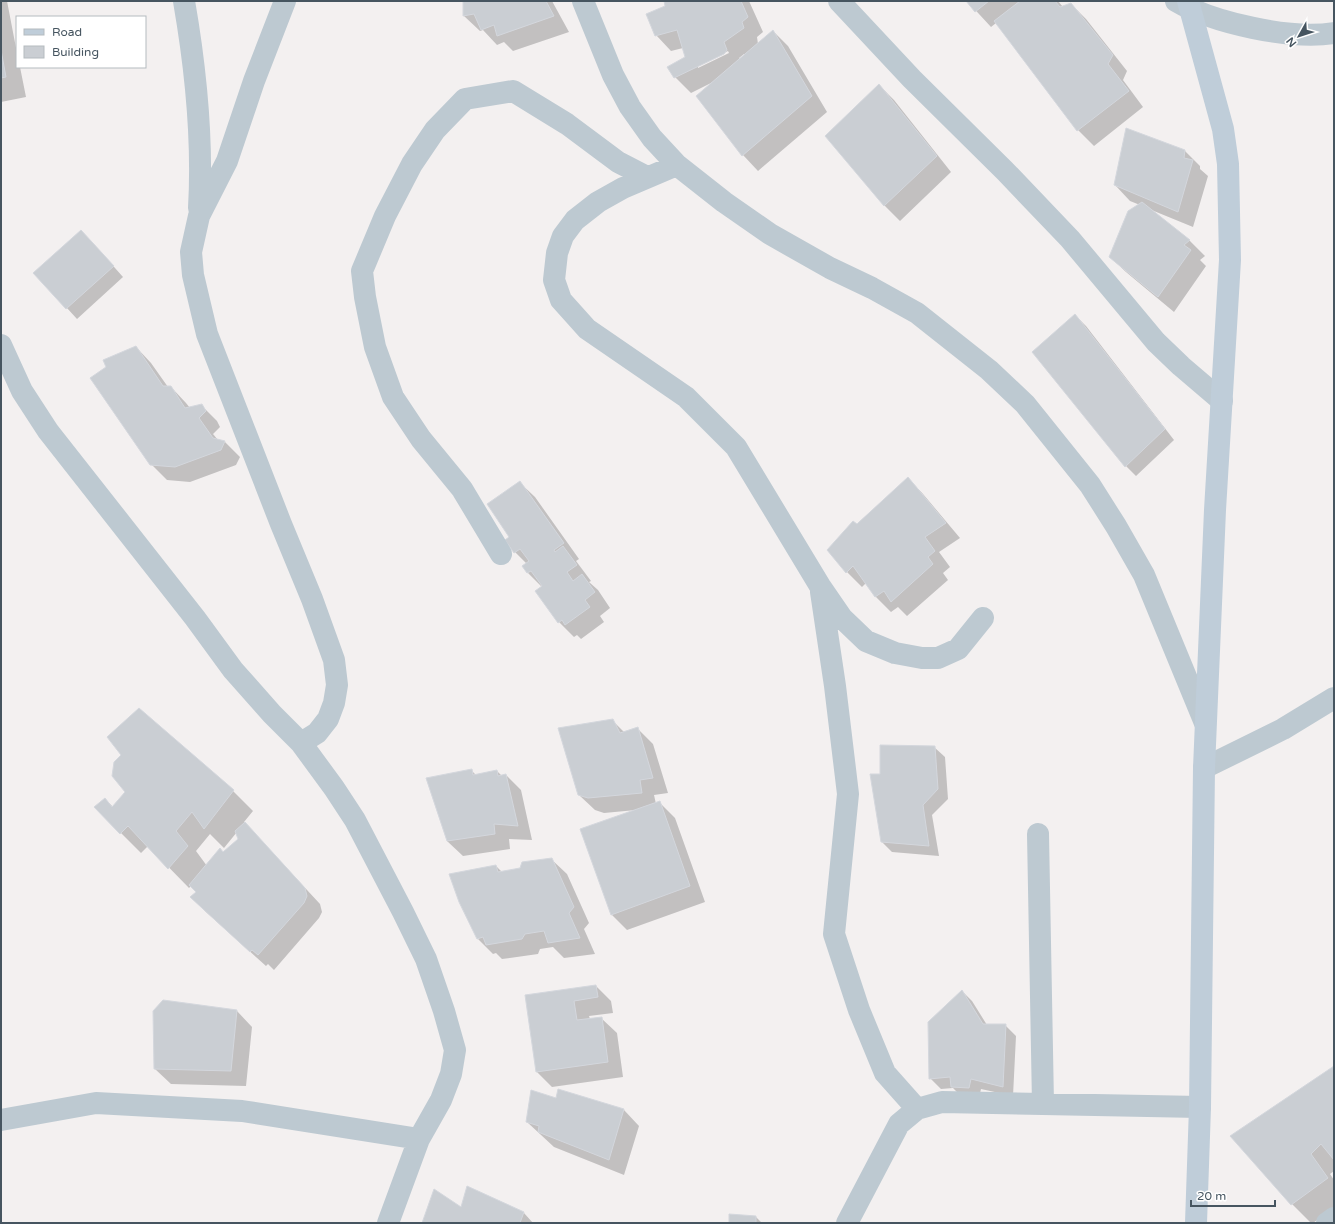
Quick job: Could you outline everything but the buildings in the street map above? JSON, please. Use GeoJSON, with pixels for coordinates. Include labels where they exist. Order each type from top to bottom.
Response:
{"type":"FeatureCollection","features":[{"type":"Feature","properties":{"kind":"street"},"geometry":{"type":"LineString","coordinates":[[184,1],[197,98],[201,172],[199,216],[191,252],[193,275],[207,334],[312,599],[334,660],[337,685],[334,703],[328,719],[317,733],[301,743]]}},
{"type":"Feature","properties":{"kind":"street"},"geometry":{"type":"LineString","coordinates":[[199,216],[227,161],[254,81],[285,1]]}},
{"type":"Feature","properties":{"kind":"street"},"geometry":{"type":"LineString","coordinates":[[583,1],[613,76],[630,107],[652,138],[677,165],[724,202],[770,234],[830,268],[872,288],[917,313],[989,370],[1025,404],[1090,485],[1120,532],[1144,575],[1205,723]]}},
{"type":"Feature","properties":{"kind":"street"},"geometry":{"type":"LineString","coordinates":[[839,1],[912,79],[1006,171],[1070,239],[1156,342],[1181,366],[1222,401]]}},
{"type":"Feature","properties":{"kind":"street"},"geometry":{"type":"LineString","coordinates":[[1185,4],[1223,129],[1228,164],[1230,260],[1215,510],[1205,723],[1200,1108],[1196,1223]]}},
{"type":"Feature","properties":{"kind":"street"},"geometry":{"type":"LineString","coordinates":[[1185,4],[1233,23],[1274,32],[1323,35],[1334,33]]}},
{"type":"Feature","properties":{"kind":"street"},"geometry":{"type":"LineString","coordinates":[[501,554],[462,490],[421,439],[394,397],[375,347],[365,297],[362,271],[384,216],[412,164],[435,130],[465,99],[513,91],[567,124],[618,162],[647,177]]}},
{"type":"Feature","properties":{"kind":"street"},"geometry":{"type":"LineString","coordinates":[[677,165],[647,177],[598,202],[575,220],[563,236],[557,253],[554,280],[561,300],[587,329],[686,397],[736,447],[820,586],[842,618],[866,641],[894,653],[922,658],[938,658],[958,650],[983,618]]}},
{"type":"Feature","properties":{"kind":"street"},"geometry":{"type":"LineString","coordinates":[[1,344],[22,390],[48,432],[195,618],[233,670],[272,714],[301,743],[334,788],[355,820],[426,959],[444,1011],[455,1050],[451,1074],[441,1100],[419,1139],[388,1223]]}},
{"type":"Feature","properties":{"kind":"street"},"geometry":{"type":"LineString","coordinates":[[820,586],[835,686],[848,794],[834,934],[859,1010],[885,1073],[917,1109]]}},
{"type":"Feature","properties":{"kind":"street"},"geometry":{"type":"LineString","coordinates":[[1204,768],[1283,729],[1334,698]]}},
{"type":"Feature","properties":{"kind":"street"},"geometry":{"type":"LineString","coordinates":[[1038,834],[1043,1104]]}},
{"type":"Feature","properties":{"kind":"street"},"geometry":{"type":"LineString","coordinates":[[847,1223],[899,1124],[917,1109],[942,1102],[1200,1108]]}},
{"type":"Feature","properties":{"kind":"street"},"geometry":{"type":"LineString","coordinates":[[1,1120],[96,1103],[242,1111],[419,1139]]}},
{"type":"Feature","properties":{"kind":"street"},"geometry":{"type":"LineString","coordinates":[[1327,1223],[1334,1218]]}}]}
